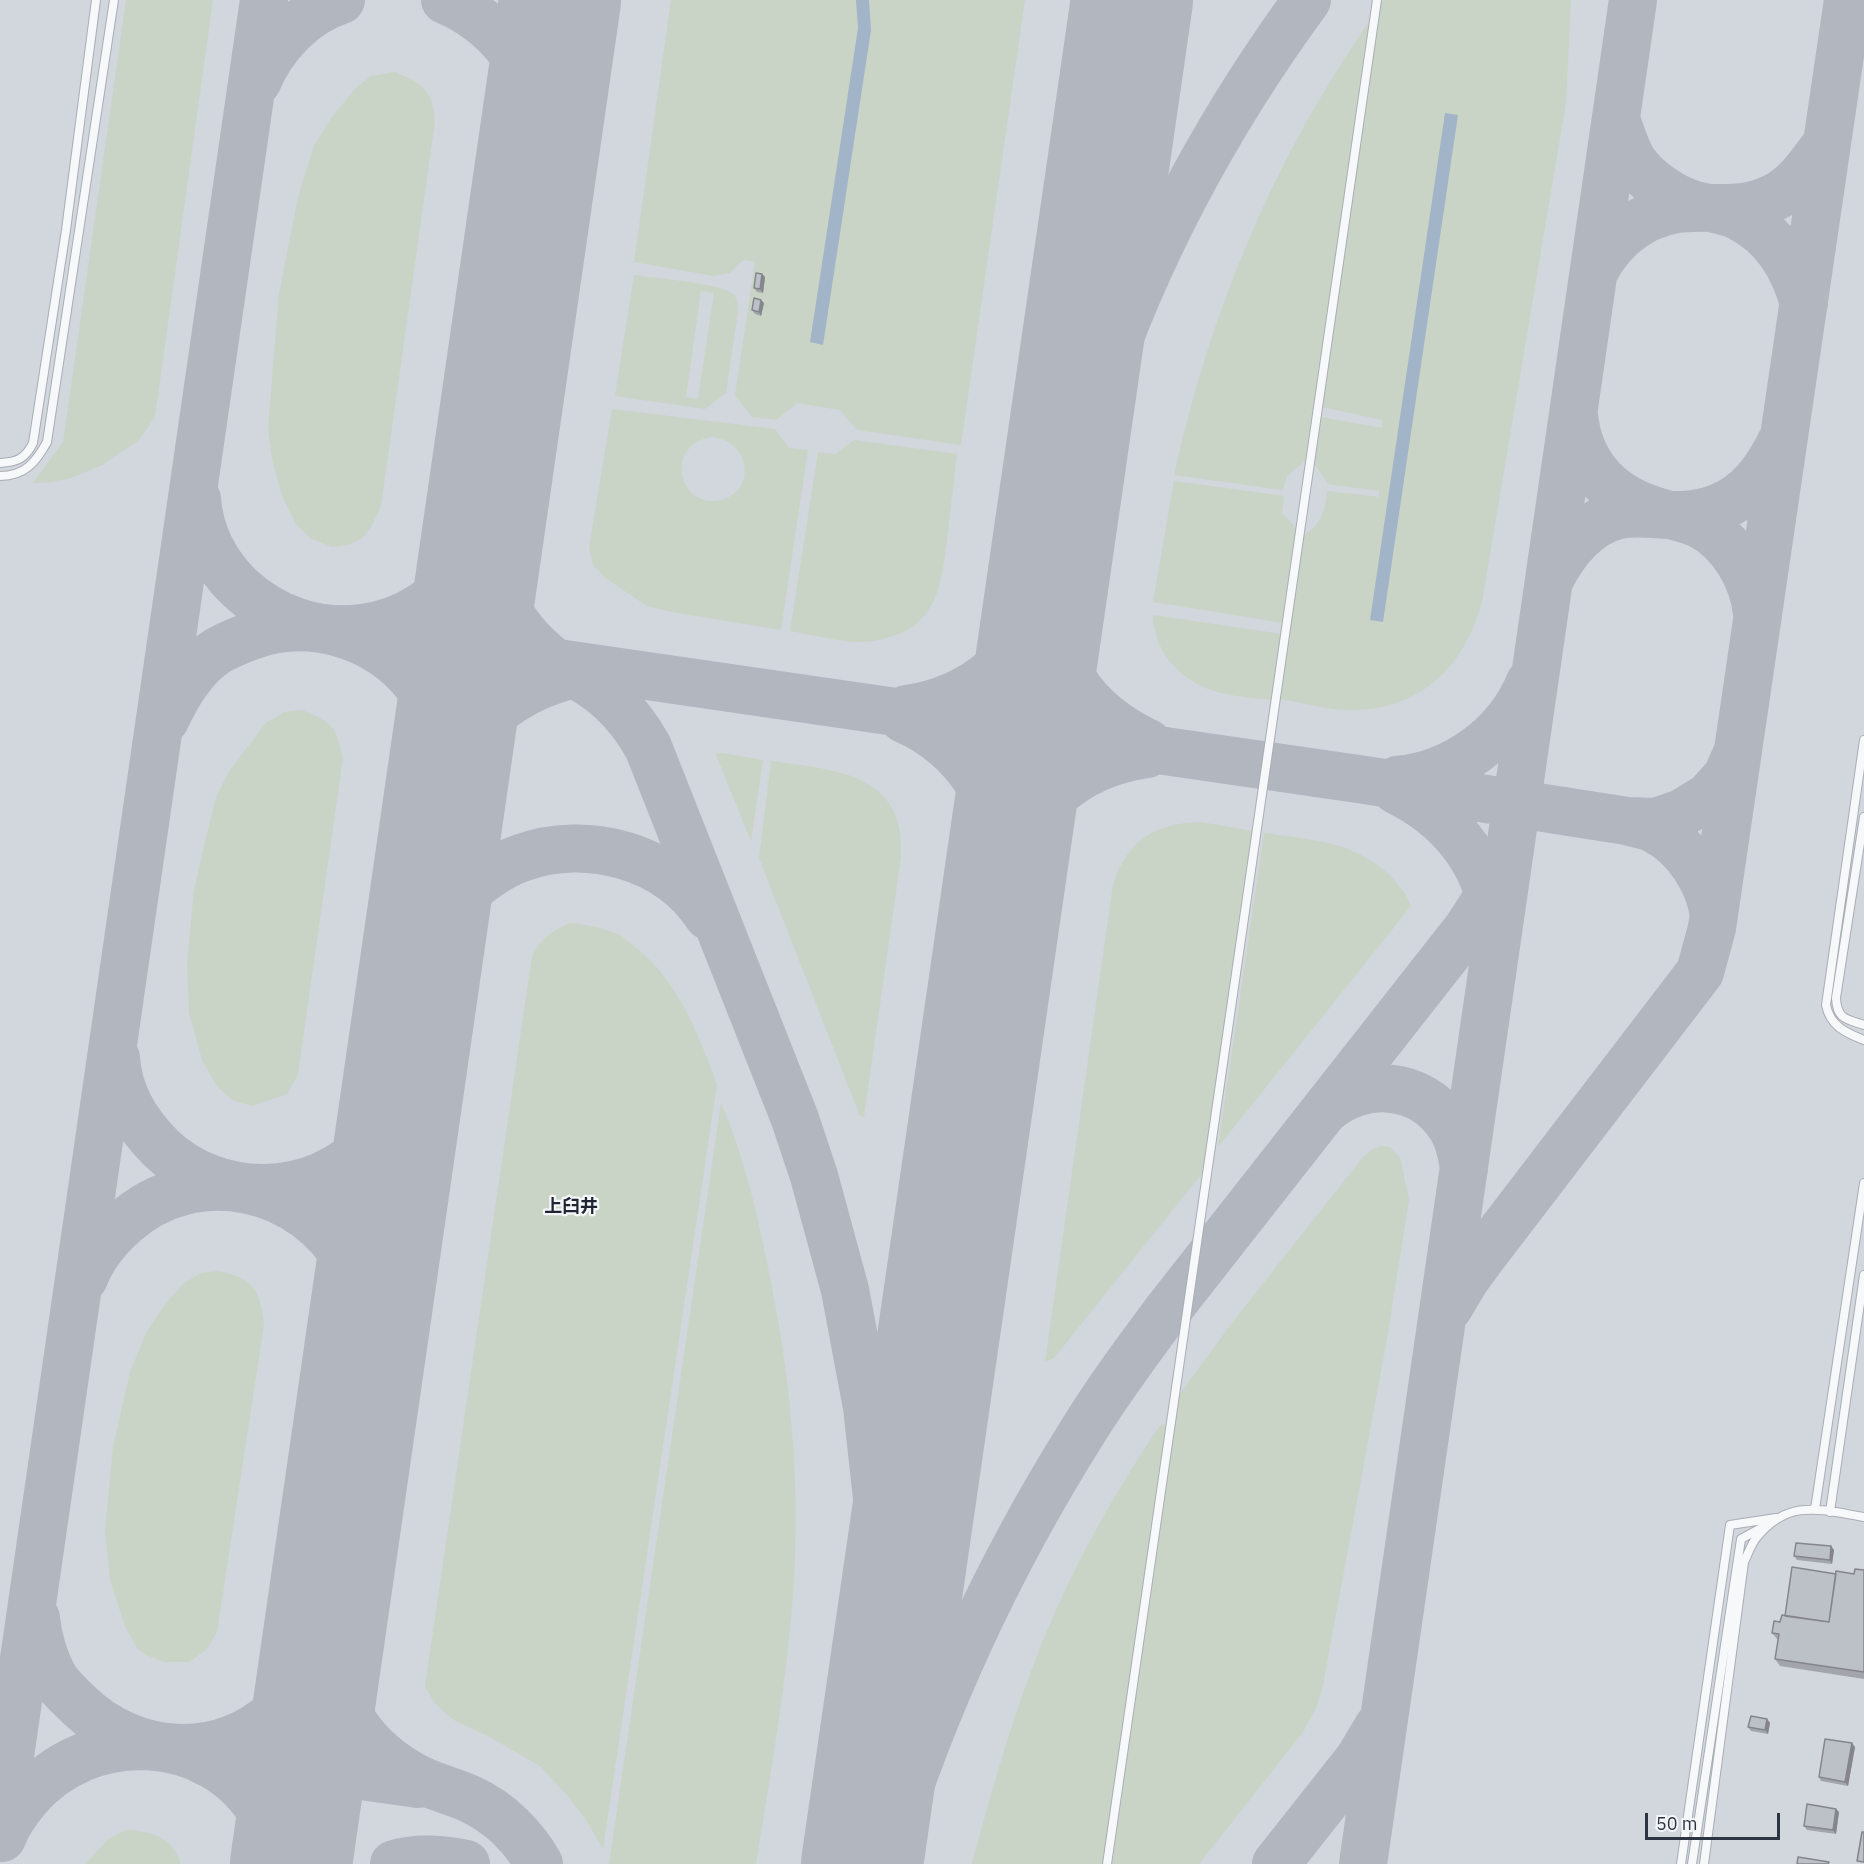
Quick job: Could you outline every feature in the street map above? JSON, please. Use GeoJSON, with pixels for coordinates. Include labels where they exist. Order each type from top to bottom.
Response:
{"type":"FeatureCollection","features":[{"type":"Feature","properties":{"kind":"lane"},"geometry":{"type":"LineString","coordinates":[[0,463],[13,462],[21,458],[28,453],[33,442],[66,230],[96,0]]}},
{"type":"Feature","properties":{"kind":"lane"},"geometry":{"type":"LineString","coordinates":[[0,476],[21,472],[32,466],[47,442],[114,0]]}},
{"type":"Feature","properties":{"kind":"lane"},"geometry":{"type":"LineString","coordinates":[[1107,1864],[1377,0]]}},
{"type":"Feature","properties":{"kind":"lane"},"geometry":{"type":"LineString","coordinates":[[1864,740],[1826,1005],[1831,1021],[1838,1028],[1864,1040]]}},
{"type":"Feature","properties":{"kind":"lane"},"geometry":{"type":"LineString","coordinates":[[1864,817],[1836,998],[1837,1009],[1842,1016],[1864,1024]]}},
{"type":"Feature","properties":{"kind":"lane"},"geometry":{"type":"LineString","coordinates":[[1815,1509],[1864,1183]]}},
{"type":"Feature","properties":{"kind":"lane"},"geometry":{"type":"LineString","coordinates":[[1830,1512],[1864,1275]]}},
{"type":"Feature","properties":{"kind":"lane"},"geometry":{"type":"LineString","coordinates":[[1692,1864],[1741,1539],[1794,1510],[1815,1509],[1864,1517]]}},
{"type":"Feature","properties":{"kind":"lane"},"geometry":{"type":"LineString","coordinates":[[1681,1864],[1730,1525],[1775,1519]]}},
{"type":"Feature","properties":{"kind":"lane"},"geometry":{"type":"LineString","coordinates":[[1704,1864],[1744,1562],[1756,1538],[1775,1519]]}},
{"type":"Feature","properties":{"kind":"shaded area"},"geometry":{"type":"Polygon","coordinates":[[[0,0],[1864,0],[1864,1864],[0,1864],[0,0]]]}},
{"type":"Feature","properties":{"kind":"green space"},"geometry":{"type":"Polygon","coordinates":[[[126,0],[213,0],[155,417],[139,440],[102,465],[71,478],[33,483],[63,442],[126,0]]]}},
{"type":"Feature","properties":{"kind":"green space"},"geometry":{"type":"Polygon","coordinates":[[[671,0],[1025,0],[961,445],[857,430],[840,410],[797,403],[776,420],[752,417],[735,395],[755,262],[743,260],[730,273],[714,276],[634,262],[671,0]]]}},
{"type":"Feature","properties":{"kind":"green space"},"geometry":{"type":"Polygon","coordinates":[[[1384,0],[1571,0],[1566,103],[1482,602],[1474,627],[1463,648],[1433,683],[1393,704],[1369,709],[1343,710],[1280,699],[1303,536],[1319,522],[1325,506],[1327,491],[1379,497],[1379,491],[1328,484],[1315,465],[1321,417],[1382,428],[1382,420],[1322,407],[1380,5],[1384,0]]]}},
{"type":"Feature","properties":{"kind":"green space"},"geometry":{"type":"Polygon","coordinates":[[[1369,22],[1371,24],[1305,461],[1287,476],[1283,490],[1174,475],[1206,355],[1249,239],[1303,128],[1369,22]]]}},
{"type":"Feature","properties":{"kind":"green space"},"geometry":{"type":"Polygon","coordinates":[[[395,72],[419,84],[429,95],[435,121],[381,506],[371,527],[362,538],[348,545],[332,547],[310,538],[295,523],[281,493],[272,459],[268,428],[279,294],[298,197],[314,146],[331,118],[356,88],[371,76],[395,72]]]}},
{"type":"Feature","properties":{"kind":"green space"},"geometry":{"type":"Polygon","coordinates":[[[634,275],[701,284],[726,290],[735,296],[738,312],[726,393],[705,409],[615,396],[634,275]],[[701,291],[686,397],[698,399],[714,293],[701,291]]]}},
{"type":"Feature","properties":{"kind":"green space"},"geometry":{"type":"Polygon","coordinates":[[[612,409],[775,429],[789,448],[808,450],[781,630],[647,606],[604,577],[593,565],[589,547],[612,409]],[[712,437],[697,442],[687,451],[682,463],[682,475],[687,486],[695,495],[707,500],[721,500],[733,495],[740,487],[745,467],[735,447],[725,440],[712,437]]]}},
{"type":"Feature","properties":{"kind":"green space"},"geometry":{"type":"Polygon","coordinates":[[[854,440],[957,454],[944,565],[936,596],[920,621],[907,630],[886,638],[863,642],[790,631],[818,452],[835,454],[854,440]]]}},
{"type":"Feature","properties":{"kind":"green space"},"geometry":{"type":"Polygon","coordinates":[[[1174,481],[1284,496],[1282,513],[1297,529],[1284,623],[1153,602],[1174,481]]]}},
{"type":"Feature","properties":{"kind":"green space"},"geometry":{"type":"Polygon","coordinates":[[[1153,615],[1282,634],[1272,700],[1221,693],[1207,689],[1183,675],[1165,655],[1159,643],[1153,615]]]}},
{"type":"Feature","properties":{"kind":"green space"},"geometry":{"type":"Polygon","coordinates":[[[302,710],[331,726],[338,738],[343,758],[298,1074],[287,1094],[252,1106],[232,1100],[217,1086],[202,1060],[189,1013],[187,962],[194,890],[216,797],[229,771],[266,723],[284,712],[302,710]]]}},
{"type":"Feature","properties":{"kind":"green space"},"geometry":{"type":"Polygon","coordinates":[[[717,753],[763,760],[751,841],[716,755],[717,753]]]}},
{"type":"Feature","properties":{"kind":"green space"},"geometry":{"type":"Polygon","coordinates":[[[771,761],[819,768],[862,780],[879,792],[892,807],[899,829],[901,857],[864,1117],[860,1116],[759,858],[771,761]]]}},
{"type":"Feature","properties":{"kind":"green space"},"geometry":{"type":"Polygon","coordinates":[[[1201,822],[1253,831],[1204,1171],[1054,1358],[1045,1362],[1113,884],[1127,856],[1145,837],[1170,826],[1201,822]]]}},
{"type":"Feature","properties":{"kind":"green space"},"geometry":{"type":"Polygon","coordinates":[[[1264,833],[1320,841],[1353,851],[1388,873],[1405,894],[1411,906],[1218,1147],[1264,833]]]}},
{"type":"Feature","properties":{"kind":"green space"},"geometry":{"type":"Polygon","coordinates":[[[570,923],[618,934],[634,946],[663,975],[675,991],[694,1027],[717,1084],[603,1849],[586,1820],[540,1766],[488,1736],[457,1722],[434,1702],[425,1686],[532,956],[548,936],[570,923]]]}},
{"type":"Feature","properties":{"kind":"green space"},"geometry":{"type":"Polygon","coordinates":[[[721,1103],[743,1164],[759,1226],[776,1307],[792,1424],[796,1541],[788,1652],[778,1723],[756,1864],[609,1864],[721,1103]]]}},
{"type":"Feature","properties":{"kind":"green space"},"geometry":{"type":"Polygon","coordinates":[[[1380,1146],[1390,1147],[1400,1157],[1409,1200],[1387,1339],[1323,1685],[1317,1706],[1303,1732],[1199,1864],[1112,1864],[1179,1395],[1235,1319],[1363,1157],[1380,1146]]]}},
{"type":"Feature","properties":{"kind":"green space"},"geometry":{"type":"Polygon","coordinates":[[[218,1271],[240,1277],[253,1288],[260,1303],[264,1325],[217,1632],[206,1650],[189,1662],[164,1662],[146,1655],[137,1648],[125,1626],[110,1580],[105,1531],[113,1447],[130,1372],[146,1333],[163,1307],[183,1284],[201,1273],[218,1271]]]}},
{"type":"Feature","properties":{"kind":"green space"},"geometry":{"type":"Polygon","coordinates":[[[1164,1424],[1166,1432],[1104,1864],[972,1864],[1015,1717],[1056,1610],[1111,1504],[1154,1434],[1164,1424]]]}},
{"type":"Feature","properties":{"kind":"green space"},"geometry":{"type":"Polygon","coordinates":[[[126,1830],[160,1837],[173,1847],[181,1864],[86,1864],[107,1840],[126,1830]]]}},
{"type":"Feature","properties":{"kind":"water"},"geometry":{"type":"Polygon","coordinates":[[[856,0],[869,0],[871,30],[823,345],[810,342],[858,28],[856,0]]]}},
{"type":"Feature","properties":{"kind":"water"},"geometry":{"type":"Polygon","coordinates":[[[1445,113],[1458,115],[1383,622],[1370,620],[1445,113]]]}},
{"type":"Feature","properties":{"kind":"building"},"geometry":{"type":"Polygon","coordinates":[[[756,273],[762,274],[760,289],[754,288],[756,273]]]}},
{"type":"Feature","properties":{"kind":"building"},"geometry":{"type":"Polygon","coordinates":[[[754,298],[761,300],[759,312],[752,310],[754,298]]]}},
{"type":"Feature","properties":{"kind":"building"},"geometry":{"type":"Polygon","coordinates":[[[1796,1543],[1831,1546],[1830,1560],[1794,1556],[1796,1543]]]}},
{"type":"Feature","properties":{"kind":"building"},"geometry":{"type":"Polygon","coordinates":[[[1792,1567],[1836,1574],[1829,1622],[1785,1616],[1792,1567]]]}},
{"type":"Feature","properties":{"kind":"building"},"geometry":{"type":"Polygon","coordinates":[[[1855,1569],[1864,1570],[1864,1672],[1775,1659],[1779,1634],[1772,1633],[1774,1621],[1780,1622],[1782,1615],[1829,1622],[1836,1571],[1854,1574],[1855,1569]]]}},
{"type":"Feature","properties":{"kind":"building"},"geometry":{"type":"Polygon","coordinates":[[[1751,1716],[1767,1719],[1765,1730],[1748,1727],[1751,1716]]]}},
{"type":"Feature","properties":{"kind":"building"},"geometry":{"type":"Polygon","coordinates":[[[1825,1739],[1852,1743],[1845,1782],[1819,1777],[1825,1739]]]}},
{"type":"Feature","properties":{"kind":"building"},"geometry":{"type":"Polygon","coordinates":[[[1807,1804],[1836,1809],[1833,1830],[1804,1826],[1807,1804]]]}},
{"type":"Feature","properties":{"kind":"building"},"geometry":{"type":"Polygon","coordinates":[[[1862,1832],[1864,1832],[1864,1862],[1857,1861],[1862,1832]]]}},
{"type":"Feature","properties":{"kind":"building"},"geometry":{"type":"Polygon","coordinates":[[[1798,1857],[1829,1862],[1828,1864],[1797,1864],[1798,1857]]]}},
{"type":"Feature","properties":{"kind":"taxiway"},"geometry":{"type":"LineString","coordinates":[[0,1825],[264,0]]}},
{"type":"Feature","properties":{"kind":"taxiway"},"geometry":{"type":"LineString","coordinates":[[257,82],[271,56],[290,32],[314,13],[341,0]]}},
{"type":"Feature","properties":{"kind":"taxiway"},"geometry":{"type":"LineString","coordinates":[[445,0],[463,9],[494,32],[518,62],[534,97],[540,120],[539,144]]}},
{"type":"Feature","properties":{"kind":"taxiway"},"geometry":{"type":"LineString","coordinates":[[1050,567],[1072,482],[1098,397],[1117,344],[1162,241],[1215,141],[1244,93],[1307,0]]}},
{"type":"Feature","properties":{"kind":"taxiway"},"geometry":{"type":"LineString","coordinates":[[1363,1864],[1633,0]]}},
{"type":"Feature","properties":{"kind":"taxiway"},"geometry":{"type":"LineString","coordinates":[[1449,1307],[1481,1258],[1700,972],[1712,928],[1848,0]]}},
{"type":"Feature","properties":{"kind":"taxiway"},"geometry":{"type":"LineString","coordinates":[[1616,119],[1633,161],[1659,187],[1692,204],[1734,214],[1764,233],[1788,265],[1804,303]]}},
{"type":"Feature","properties":{"kind":"taxiway"},"geometry":{"type":"LineString","coordinates":[[1594,272],[1611,246],[1622,235],[1647,218],[1676,209],[1733,208],[1773,198],[1789,188],[1803,174],[1827,143]]}},
{"type":"Feature","properties":{"kind":"taxiway"},"geometry":{"type":"LineString","coordinates":[[1574,416],[1582,448],[1597,474],[1608,485],[1634,503],[1699,524],[1711,531],[1731,550],[1751,586],[1757,613]]}},
{"type":"Feature","properties":{"kind":"taxiway"},"geometry":{"type":"LineString","coordinates":[[1550,579],[1562,558],[1578,539],[1607,519],[1627,514],[1701,513],[1730,502],[1754,483],[1781,442]]}},
{"type":"Feature","properties":{"kind":"taxiway"},"geometry":{"type":"LineString","coordinates":[[197,499],[201,523],[210,547],[230,578],[239,587],[267,608],[298,622],[330,629],[362,628],[393,621],[423,606],[449,584],[470,556],[478,538],[487,505]]}},
{"type":"Feature","properties":{"kind":"taxiway"},"geometry":{"type":"LineString","coordinates":[[484,526],[492,569],[506,607],[530,640],[563,668]]}},
{"type":"Feature","properties":{"kind":"taxiway"},"geometry":{"type":"LineString","coordinates":[[1046,589],[1054,639],[1074,681],[1088,700],[1105,716],[1148,743]]}},
{"type":"Feature","properties":{"kind":"taxiway"},"geometry":{"type":"LineString","coordinates":[[907,709],[932,704],[955,695],[976,684],[994,670],[1025,634],[1037,613],[1046,589]]}},
{"type":"Feature","properties":{"kind":"taxiway"},"geometry":{"type":"LineString","coordinates":[[165,720],[191,676],[205,660],[226,646],[273,630],[296,628],[340,633],[382,652],[416,683],[435,715],[443,736],[446,757],[446,791]]}},
{"type":"Feature","properties":{"kind":"taxiway"},"geometry":{"type":"LineString","coordinates":[[323,629],[1365,780],[1627,821],[1654,829],[1666,836],[1686,854],[1707,889],[1714,915]]}},
{"type":"Feature","properties":{"kind":"taxiway"},"geometry":{"type":"LineString","coordinates":[[565,670],[578,676],[613,701],[648,747],[795,1119],[814,1176],[845,1290],[867,1407],[880,1525],[883,1644],[877,1762]]}},
{"type":"Feature","properties":{"kind":"taxiway"},"geometry":{"type":"LineString","coordinates":[[446,791],[454,768],[466,746],[493,715],[526,692],[584,672]]}},
{"type":"Feature","properties":{"kind":"taxiway"},"geometry":{"type":"LineString","coordinates":[[1397,780],[1418,777],[1439,770],[1477,749],[1508,719],[1530,682]]}},
{"type":"Feature","properties":{"kind":"taxiway"},"geometry":{"type":"LineString","coordinates":[[904,719],[927,731],[947,746],[965,764],[979,784],[991,806],[999,830],[1004,881]]}},
{"type":"Feature","properties":{"kind":"taxiway"},"geometry":{"type":"LineString","coordinates":[[1627,821],[1656,822],[1682,813],[1708,797],[1727,776],[1737,753]]}},
{"type":"Feature","properties":{"kind":"taxiway"},"geometry":{"type":"LineString","coordinates":[[1004,882],[1013,856],[1025,833],[1055,795],[1074,780],[1096,769],[1120,760],[1147,754]]}},
{"type":"Feature","properties":{"kind":"taxiway"},"geometry":{"type":"LineString","coordinates":[[1396,790],[1432,812],[1461,841],[1482,875],[1494,916]]}},
{"type":"Feature","properties":{"kind":"taxiway"},"geometry":{"type":"LineString","coordinates":[[419,974],[440,926],[457,901],[495,871],[521,858],[546,851],[573,848],[599,850],[649,865],[672,878],[691,895],[708,916]]}},
{"type":"Feature","properties":{"kind":"taxiway"},"geometry":{"type":"LineString","coordinates":[[884,1864],[923,1751],[969,1641],[1023,1534],[1083,1431],[1113,1385],[1167,1311],[1467,929],[1497,876]]}},
{"type":"Feature","properties":{"kind":"taxiway"},"geometry":{"type":"LineString","coordinates":[[116,1058],[124,1095],[143,1128],[160,1147],[183,1165],[209,1178],[237,1186],[265,1188],[294,1185],[322,1176],[347,1162],[370,1142],[383,1126],[397,1098],[406,1069]]}},
{"type":"Feature","properties":{"kind":"taxiway"},"geometry":{"type":"LineString","coordinates":[[1324,1111],[1339,1100],[1373,1089],[1407,1092],[1423,1099],[1438,1110],[1450,1125],[1460,1146],[1464,1169]]}},
{"type":"Feature","properties":{"kind":"taxiway"},"geometry":{"type":"LineString","coordinates":[[84,1278],[96,1255],[112,1235],[124,1223],[152,1203],[183,1191],[215,1187],[247,1190],[278,1199],[306,1216],[331,1238],[355,1276],[365,1315],[366,1346]]}},
{"type":"Feature","properties":{"kind":"taxiway"},"geometry":{"type":"LineString","coordinates":[[36,1618],[41,1647],[52,1674],[79,1705],[101,1723],[125,1736],[151,1744],[177,1748],[203,1746],[229,1740],[254,1728],[277,1711],[293,1696],[307,1677],[316,1657],[326,1621]]}},
{"type":"Feature","properties":{"kind":"taxiway"},"geometry":{"type":"LineString","coordinates":[[326,1627],[332,1672],[339,1693],[348,1713],[374,1747],[391,1762],[418,1779],[481,1804],[501,1818],[526,1844],[539,1864]]}},
{"type":"Feature","properties":{"kind":"taxiway"},"geometry":{"type":"LineString","coordinates":[[1276,1864],[1359,1759],[1378,1727]]}},
{"type":"Feature","properties":{"kind":"taxiway"},"geometry":{"type":"LineString","coordinates":[[2,1838],[9,1822],[26,1799],[52,1775],[82,1758],[114,1748],[148,1746],[181,1752],[212,1765],[240,1785],[269,1825],[278,1844],[283,1864]]}},
{"type":"Feature","properties":{"kind":"taxiway"},"geometry":{"type":"LineString","coordinates":[[199,1753],[418,1784]]}},
{"type":"Feature","properties":{"kind":"taxiway"},"geometry":{"type":"LineString","coordinates":[[394,1864],[411,1860],[466,1864]]}},
{"type":"Feature","properties":{"kind":"runway"},"geometry":{"type":"LineString","coordinates":[[291,1864],[560,0]]}},
{"type":"Feature","properties":{"kind":"runway"},"geometry":{"type":"LineString","coordinates":[[862,1864],[1132,0]]}},
{"type":"Feature","properties":{"kind":"district","name":"上臼井"},"geometry":{"type":"Point","coordinates":[571,1207]}}]}
